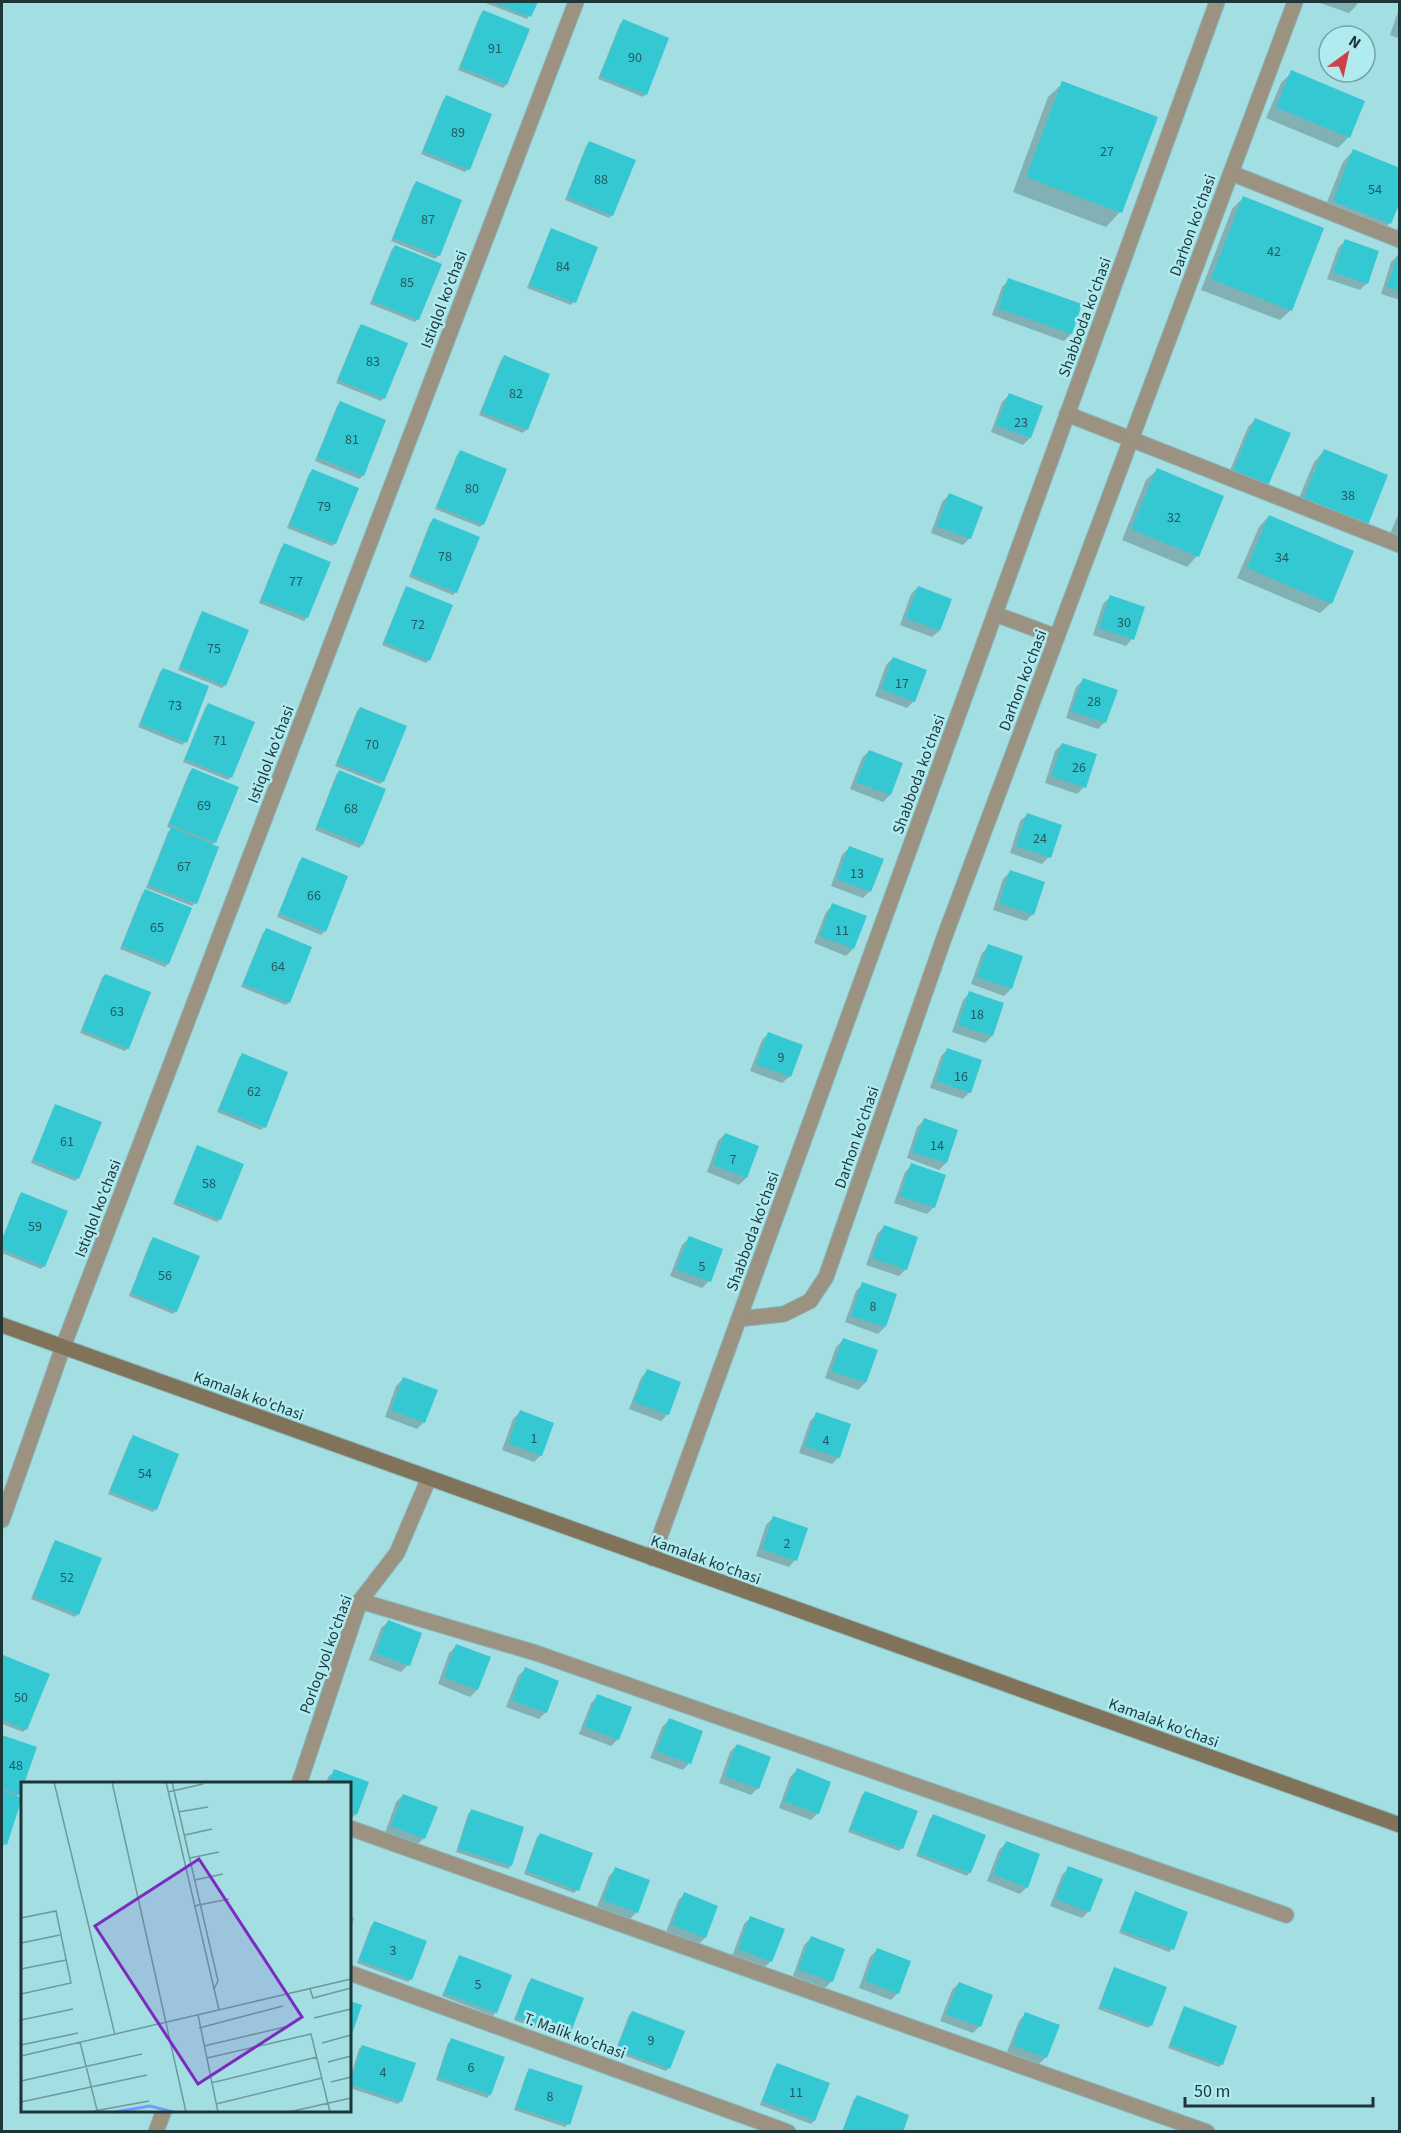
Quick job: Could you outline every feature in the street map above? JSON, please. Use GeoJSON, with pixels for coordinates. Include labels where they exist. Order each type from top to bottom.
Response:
{"type":"FeatureCollection","features":[{"type":"Feature","properties":{"kind":"main road","name":"Kamalak ko'chasi"},"geometry":{"type":"LineString","coordinates":[[2,1325],[1400,1825]]}},
{"type":"Feature","properties":{"kind":"street","name":"Istiqlol ko'chasi"},"geometry":{"type":"LineString","coordinates":[[2,1520],[63,1347],[576,2]]}},
{"type":"Feature","properties":{"kind":"street","name":"Shabboda ko'chasi"},"geometry":{"type":"LineString","coordinates":[[652,1558],[1217,2]]}},
{"type":"Feature","properties":{"kind":"street","name":"Darhon ko'chasi"},"geometry":{"type":"LineString","coordinates":[[739,1319],[784,1314],[810,1301],[825,1277],[944,938],[1295,2]]}},
{"type":"Feature","properties":{"kind":"street"},"geometry":{"type":"LineString","coordinates":[[1231,174],[1400,240]]}},
{"type":"Feature","properties":{"kind":"street"},"geometry":{"type":"LineString","coordinates":[[1067,414],[1400,545]]}},
{"type":"Feature","properties":{"kind":"street"},"geometry":{"type":"LineString","coordinates":[[995,614],[1058,637]]}},
{"type":"Feature","properties":{"kind":"street","name":"Porloq yol ko'chasi"},"geometry":{"type":"LineString","coordinates":[[300,1782],[360,1601],[397,1553],[429,1478]]}},
{"type":"Feature","properties":{"kind":"street"},"geometry":{"type":"LineString","coordinates":[[360,1601],[536,1653],[1286,1915]]}},
{"type":"Feature","properties":{"kind":"street"},"geometry":{"type":"LineString","coordinates":[[351,1828],[1207,2132]]}},
{"type":"Feature","properties":{"kind":"street","name":"T. Malik ko'chasi"},"geometry":{"type":"LineString","coordinates":[[351,1972],[788,2132]]}},
{"type":"Feature","properties":{"kind":"street"},"geometry":{"type":"LineString","coordinates":[[156,2132],[163,2112]]}},
{"type":"Feature","properties":{"kind":"building"},"geometry":{"type":"Polygon","coordinates":[[[492,2],[538,2],[531,17],[492,2]]]}},
{"type":"Feature","properties":{"kind":"building"},"geometry":{"type":"Polygon","coordinates":[[[483,10],[530,29],[507,85],[460,67],[483,10]]]}},
{"type":"Feature","properties":{"kind":"building"},"geometry":{"type":"Polygon","coordinates":[[[623,19],[669,38],[647,95],[600,76],[623,19]]]}},
{"type":"Feature","properties":{"kind":"building"},"geometry":{"type":"Polygon","coordinates":[[[1291,70],[1317,81],[1317,84],[1324,84],[1365,101],[1350,138],[1276,107],[1291,70]]]}},
{"type":"Feature","properties":{"kind":"building"},"geometry":{"type":"Polygon","coordinates":[[[1062,81],[1158,117],[1122,213],[1026,177],[1062,81]]]}},
{"type":"Feature","properties":{"kind":"building"},"geometry":{"type":"Polygon","coordinates":[[[446,95],[492,114],[470,170],[423,151],[446,95]]]}},
{"type":"Feature","properties":{"kind":"building"},"geometry":{"type":"Polygon","coordinates":[[[589,141],[636,160],[613,216],[567,197],[589,141]]]}},
{"type":"Feature","properties":{"kind":"building"},"geometry":{"type":"Polygon","coordinates":[[[1353,149],[1400,168],[1400,202],[1391,224],[1333,201],[1353,149]]]}},
{"type":"Feature","properties":{"kind":"building"},"geometry":{"type":"Polygon","coordinates":[[[416,181],[462,200],[440,256],[393,238],[416,181]]]}},
{"type":"Feature","properties":{"kind":"building"},"geometry":{"type":"Polygon","coordinates":[[[1243,196],[1324,228],[1292,311],[1211,279],[1243,196]]]}},
{"type":"Feature","properties":{"kind":"building"},"geometry":{"type":"Polygon","coordinates":[[[551,228],[598,247],[576,303],[529,285],[551,228]]]}},
{"type":"Feature","properties":{"kind":"building"},"geometry":{"type":"Polygon","coordinates":[[[1345,239],[1379,251],[1368,284],[1333,272],[1345,239]]]}},
{"type":"Feature","properties":{"kind":"building"},"geometry":{"type":"Polygon","coordinates":[[[395,245],[442,264],[419,320],[372,301],[395,245]]]}},
{"type":"Feature","properties":{"kind":"building"},"geometry":{"type":"Polygon","coordinates":[[[1398,254],[1400,254],[1400,291],[1387,287],[1398,254]]]}},
{"type":"Feature","properties":{"kind":"building"},"geometry":{"type":"Polygon","coordinates":[[[1008,278],[1082,304],[1072,334],[998,308],[1008,278]]]}},
{"type":"Feature","properties":{"kind":"building"},"geometry":{"type":"Polygon","coordinates":[[[361,324],[408,343],[385,399],[338,380],[361,324]]]}},
{"type":"Feature","properties":{"kind":"building"},"geometry":{"type":"Polygon","coordinates":[[[504,355],[550,374],[528,430],[481,412],[504,355]]]}},
{"type":"Feature","properties":{"kind":"building"},"geometry":{"type":"Polygon","coordinates":[[[1009,393],[1043,406],[1031,438],[996,425],[1009,393]]]}},
{"type":"Feature","properties":{"kind":"building"},"geometry":{"type":"Polygon","coordinates":[[[340,401],[386,420],[364,476],[317,457],[340,401]]]}},
{"type":"Feature","properties":{"kind":"building"},"geometry":{"type":"Polygon","coordinates":[[[1255,418],[1291,433],[1267,488],[1232,473],[1255,418]]]}},
{"type":"Feature","properties":{"kind":"building"},"geometry":{"type":"Polygon","coordinates":[[[1324,449],[1388,475],[1368,525],[1303,499],[1324,449]]]}},
{"type":"Feature","properties":{"kind":"building"},"geometry":{"type":"Polygon","coordinates":[[[460,450],[507,469],[484,525],[437,506],[460,450]]]}},
{"type":"Feature","properties":{"kind":"building"},"geometry":{"type":"Polygon","coordinates":[[[1157,468],[1224,496],[1199,557],[1131,529],[1157,468]]]}},
{"type":"Feature","properties":{"kind":"building"},"geometry":{"type":"Polygon","coordinates":[[[312,469],[359,488],[336,544],[289,525],[312,469]]]}},
{"type":"Feature","properties":{"kind":"building"},"geometry":{"type":"Polygon","coordinates":[[[949,493],[983,507],[971,539],[937,526],[949,493]]]}},
{"type":"Feature","properties":{"kind":"building"},"geometry":{"type":"Polygon","coordinates":[[[1269,515],[1354,551],[1332,604],[1247,568],[1269,515]]]}},
{"type":"Feature","properties":{"kind":"building"},"geometry":{"type":"Polygon","coordinates":[[[433,518],[480,537],[457,593],[411,574],[433,518]]]}},
{"type":"Feature","properties":{"kind":"building"},"geometry":{"type":"Polygon","coordinates":[[[284,543],[331,562],[308,618],[261,600],[284,543]]]}},
{"type":"Feature","properties":{"kind":"building"},"geometry":{"type":"Polygon","coordinates":[[[406,586],[453,605],[430,661],[384,642],[406,586]]]}},
{"type":"Feature","properties":{"kind":"building"},"geometry":{"type":"Polygon","coordinates":[[[918,586],[952,599],[940,631],[906,618],[918,586]]]}},
{"type":"Feature","properties":{"kind":"building"},"geometry":{"type":"Polygon","coordinates":[[[1110,595],[1145,607],[1134,640],[1099,628],[1110,595]]]}},
{"type":"Feature","properties":{"kind":"building"},"geometry":{"type":"Polygon","coordinates":[[[202,611],[249,630],[226,686],[180,667],[202,611]]]}},
{"type":"Feature","properties":{"kind":"building"},"geometry":{"type":"Polygon","coordinates":[[[893,657],[927,670],[915,702],[881,689],[893,657]]]}},
{"type":"Feature","properties":{"kind":"building"},"geometry":{"type":"Polygon","coordinates":[[[163,668],[209,686],[187,743],[140,724],[163,668]]]}},
{"type":"Feature","properties":{"kind":"building"},"geometry":{"type":"Polygon","coordinates":[[[1083,678],[1118,690],[1106,723],[1071,711],[1083,678]]]}},
{"type":"Feature","properties":{"kind":"building"},"geometry":{"type":"Polygon","coordinates":[[[208,703],[255,722],[232,778],[185,759],[208,703]]]}},
{"type":"Feature","properties":{"kind":"building"},"geometry":{"type":"Polygon","coordinates":[[[360,707],[407,726],[384,782],[337,763],[360,707]]]}},
{"type":"Feature","properties":{"kind":"building"},"geometry":{"type":"Polygon","coordinates":[[[1062,743],[1097,754],[1086,788],[1051,776],[1062,743]]]}},
{"type":"Feature","properties":{"kind":"building"},"geometry":{"type":"Polygon","coordinates":[[[869,750],[903,763],[891,795],[856,782],[869,750]]]}},
{"type":"Feature","properties":{"kind":"building"},"geometry":{"type":"Polygon","coordinates":[[[192,768],[239,787],[216,843],[169,824],[192,768]]]}},
{"type":"Feature","properties":{"kind":"building"},"geometry":{"type":"Polygon","coordinates":[[[339,770],[386,789],[363,845],[317,826],[339,770]]]}},
{"type":"Feature","properties":{"kind":"building"},"geometry":{"type":"Polygon","coordinates":[[[1027,813],[1062,825],[1051,858],[1016,846],[1027,813]]]}},
{"type":"Feature","properties":{"kind":"building"},"geometry":{"type":"Polygon","coordinates":[[[171,827],[219,847],[197,904],[148,885],[171,827]]]}},
{"type":"Feature","properties":{"kind":"building"},"geometry":{"type":"Polygon","coordinates":[[[849,846],[884,859],[871,892],[837,879],[849,846]]]}},
{"type":"Feature","properties":{"kind":"building"},"geometry":{"type":"Polygon","coordinates":[[[302,857],[348,876],[326,932],[279,913],[302,857]]]}},
{"type":"Feature","properties":{"kind":"building"},"geometry":{"type":"Polygon","coordinates":[[[1010,870],[1045,882],[1034,915],[999,903],[1010,870]]]}},
{"type":"Feature","properties":{"kind":"building"},"geometry":{"type":"Polygon","coordinates":[[[145,889],[192,908],[169,964],[122,946],[145,889]]]}},
{"type":"Feature","properties":{"kind":"building"},"geometry":{"type":"Polygon","coordinates":[[[832,903],[867,916],[854,949],[820,936],[832,903]]]}},
{"type":"Feature","properties":{"kind":"building"},"geometry":{"type":"Polygon","coordinates":[[[266,928],[312,947],[290,1003],[243,984],[266,928]]]}},
{"type":"Feature","properties":{"kind":"building"},"geometry":{"type":"Polygon","coordinates":[[[988,944],[1023,956],[1012,989],[977,977],[988,944]]]}},
{"type":"Feature","properties":{"kind":"building"},"geometry":{"type":"Polygon","coordinates":[[[105,974],[151,992],[129,1049],[82,1030],[105,974]]]}},
{"type":"Feature","properties":{"kind":"building"},"geometry":{"type":"Polygon","coordinates":[[[969,991],[1004,1003],[993,1036],[958,1025],[969,991]]]}},
{"type":"Feature","properties":{"kind":"building"},"geometry":{"type":"Polygon","coordinates":[[[768,1032],[803,1045],[791,1077],[756,1064],[768,1032]]]}},
{"type":"Feature","properties":{"kind":"building"},"geometry":{"type":"Polygon","coordinates":[[[947,1048],[982,1060],[971,1093],[936,1081],[947,1048]]]}},
{"type":"Feature","properties":{"kind":"building"},"geometry":{"type":"Polygon","coordinates":[[[242,1053],[288,1072],[266,1128],[219,1109],[242,1053]]]}},
{"type":"Feature","properties":{"kind":"building"},"geometry":{"type":"Polygon","coordinates":[[[55,1104],[102,1122],[79,1179],[33,1160],[55,1104]]]}},
{"type":"Feature","properties":{"kind":"building"},"geometry":{"type":"Polygon","coordinates":[[[924,1118],[958,1130],[947,1163],[912,1152],[924,1118]]]}},
{"type":"Feature","properties":{"kind":"building"},"geometry":{"type":"Polygon","coordinates":[[[725,1133],[759,1146],[747,1178],[713,1165],[725,1133]]]}},
{"type":"Feature","properties":{"kind":"building"},"geometry":{"type":"Polygon","coordinates":[[[197,1145],[244,1164],[221,1220],[175,1201],[197,1145]]]}},
{"type":"Feature","properties":{"kind":"building"},"geometry":{"type":"Polygon","coordinates":[[[911,1163],[946,1175],[935,1208],[900,1196],[911,1163]]]}},
{"type":"Feature","properties":{"kind":"building"},"geometry":{"type":"Polygon","coordinates":[[[21,1192],[68,1211],[45,1267],[2,1249],[2,1241],[21,1192]]]}},
{"type":"Feature","properties":{"kind":"building"},"geometry":{"type":"Polygon","coordinates":[[[884,1225],[918,1237],[907,1270],[872,1258],[884,1225]]]}},
{"type":"Feature","properties":{"kind":"building"},"geometry":{"type":"Polygon","coordinates":[[[689,1236],[723,1249],[711,1282],[676,1269],[689,1236]]]}},
{"type":"Feature","properties":{"kind":"building"},"geometry":{"type":"Polygon","coordinates":[[[153,1237],[200,1256],[177,1312],[131,1293],[153,1237]]]}},
{"type":"Feature","properties":{"kind":"building"},"geometry":{"type":"Polygon","coordinates":[[[862,1282],[897,1294],[886,1327],[851,1316],[862,1282]]]}},
{"type":"Feature","properties":{"kind":"building"},"geometry":{"type":"Polygon","coordinates":[[[843,1338],[878,1350],[866,1383],[831,1371],[843,1338]]]}},
{"type":"Feature","properties":{"kind":"building"},"geometry":{"type":"Polygon","coordinates":[[[647,1369],[681,1382],[669,1415],[634,1402],[647,1369]]]}},
{"type":"Feature","properties":{"kind":"building"},"geometry":{"type":"Polygon","coordinates":[[[403,1377],[438,1390],[425,1423],[391,1410],[403,1377]]]}},
{"type":"Feature","properties":{"kind":"building"},"geometry":{"type":"Polygon","coordinates":[[[520,1410],[554,1423],[542,1456],[508,1443],[520,1410]]]}},
{"type":"Feature","properties":{"kind":"building"},"geometry":{"type":"Polygon","coordinates":[[[816,1412],[851,1424],[840,1458],[805,1446],[816,1412]]]}},
{"type":"Feature","properties":{"kind":"building"},"geometry":{"type":"Polygon","coordinates":[[[133,1435],[179,1454],[157,1510],[110,1491],[133,1435]]]}},
{"type":"Feature","properties":{"kind":"building"},"geometry":{"type":"Polygon","coordinates":[[[773,1516],[808,1528],[797,1561],[762,1549],[773,1516]]]}},
{"type":"Feature","properties":{"kind":"building"},"geometry":{"type":"Polygon","coordinates":[[[55,1540],[102,1558],[79,1615],[33,1596],[55,1540]]]}},
{"type":"Feature","properties":{"kind":"building"},"geometry":{"type":"Polygon","coordinates":[[[388,1620],[422,1633],[410,1666],[375,1653],[388,1620]]]}},
{"type":"Feature","properties":{"kind":"building"},"geometry":{"type":"Polygon","coordinates":[[[456,1644],[491,1657],[478,1690],[444,1677],[456,1644]]]}},
{"type":"Feature","properties":{"kind":"building"},"geometry":{"type":"Polygon","coordinates":[[[3,1655],[50,1674],[27,1730],[2,1720],[3,1655]]]}},
{"type":"Feature","properties":{"kind":"building"},"geometry":{"type":"Polygon","coordinates":[[[525,1667],[559,1681],[547,1713],[512,1700],[525,1667]]]}},
{"type":"Feature","properties":{"kind":"building"},"geometry":{"type":"Polygon","coordinates":[[[597,1694],[632,1707],[619,1740],[585,1727],[597,1694]]]}},
{"type":"Feature","properties":{"kind":"building"},"geometry":{"type":"Polygon","coordinates":[[[669,1718],[703,1731],[691,1764],[656,1751],[669,1718]]]}},
{"type":"Feature","properties":{"kind":"building"},"geometry":{"type":"Polygon","coordinates":[[[2,1735],[37,1747],[25,1782],[21,1782],[20,1795],[2,1788],[2,1735]]]}},
{"type":"Feature","properties":{"kind":"building"},"geometry":{"type":"Polygon","coordinates":[[[737,1744],[771,1757],[759,1789],[725,1776],[737,1744]]]}},
{"type":"Feature","properties":{"kind":"building"},"geometry":{"type":"Polygon","coordinates":[[[797,1768],[831,1782],[819,1814],[784,1801],[797,1768]]]}},
{"type":"Feature","properties":{"kind":"building"},"geometry":{"type":"Polygon","coordinates":[[[334,1769],[369,1782],[357,1815],[351,1812],[351,1782],[330,1782],[334,1769]]]}},
{"type":"Feature","properties":{"kind":"building"},"geometry":{"type":"Polygon","coordinates":[[[2,1790],[21,1798],[21,1801],[7,1845],[2,1843],[2,1790]]]}},
{"type":"Feature","properties":{"kind":"building"},"geometry":{"type":"Polygon","coordinates":[[[865,1791],[918,1811],[903,1849],[850,1829],[865,1791]]]}},
{"type":"Feature","properties":{"kind":"building"},"geometry":{"type":"Polygon","coordinates":[[[403,1794],[438,1807],[425,1839],[391,1826],[403,1794]]]}},
{"type":"Feature","properties":{"kind":"building"},"geometry":{"type":"Polygon","coordinates":[[[471,1809],[524,1827],[512,1866],[458,1849],[471,1809]]]}},
{"type":"Feature","properties":{"kind":"building"},"geometry":{"type":"Polygon","coordinates":[[[933,1814],[986,1835],[971,1873],[918,1853],[933,1814]]]}},
{"type":"Feature","properties":{"kind":"building"},"geometry":{"type":"Polygon","coordinates":[[[540,1833],[593,1853],[579,1891],[526,1871],[540,1833]]]}},
{"type":"Feature","properties":{"kind":"building"},"geometry":{"type":"Polygon","coordinates":[[[1006,1841],[1040,1854],[1028,1888],[993,1874],[1006,1841]]]}},
{"type":"Feature","properties":{"kind":"building"},"geometry":{"type":"Polygon","coordinates":[[[1068,1866],[1103,1879],[1090,1912],[1056,1899],[1068,1866]]]}},
{"type":"Feature","properties":{"kind":"building"},"geometry":{"type":"Polygon","coordinates":[[[615,1867],[650,1880],[638,1913],[603,1900],[615,1867]]]}},
{"type":"Feature","properties":{"kind":"building"},"geometry":{"type":"Polygon","coordinates":[[[1135,1891],[1188,1912],[1174,1950],[1121,1930],[1135,1891]]]}},
{"type":"Feature","properties":{"kind":"building"},"geometry":{"type":"Polygon","coordinates":[[[684,1892],[718,1906],[706,1938],[672,1925],[684,1892]]]}},
{"type":"Feature","properties":{"kind":"building"},"geometry":{"type":"Polygon","coordinates":[[[750,1916],[785,1929],[772,1962],[738,1949],[750,1916]]]}},
{"type":"Feature","properties":{"kind":"building"},"geometry":{"type":"Polygon","coordinates":[[[374,1921],[427,1941],[412,1980],[359,1960],[374,1921]]]}},
{"type":"Feature","properties":{"kind":"building"},"geometry":{"type":"Polygon","coordinates":[[[811,1936],[845,1949],[833,1982],[798,1969],[811,1936]]]}},
{"type":"Feature","properties":{"kind":"building"},"geometry":{"type":"Polygon","coordinates":[[[877,1948],[911,1961],[899,1994],[865,1981],[877,1948]]]}},
{"type":"Feature","properties":{"kind":"building"},"geometry":{"type":"Polygon","coordinates":[[[459,1955],[512,1975],[497,2013],[444,1993],[459,1955]]]}},
{"type":"Feature","properties":{"kind":"building"},"geometry":{"type":"Polygon","coordinates":[[[1114,1967],[1167,1987],[1152,2026],[1100,2006],[1114,1967]]]}},
{"type":"Feature","properties":{"kind":"building"},"geometry":{"type":"Polygon","coordinates":[[[531,1978],[584,1998],[569,2037],[516,2017],[531,1978]]]}},
{"type":"Feature","properties":{"kind":"building"},"geometry":{"type":"Polygon","coordinates":[[[959,1982],[993,1995],[981,2027],[946,2014],[959,1982]]]}},
{"type":"Feature","properties":{"kind":"building"},"geometry":{"type":"Polygon","coordinates":[[[351,2001],[362,2005],[351,2037],[351,2001]]]}},
{"type":"Feature","properties":{"kind":"building"},"geometry":{"type":"Polygon","coordinates":[[[1184,2006],[1237,2026],[1223,2065],[1170,2045],[1184,2006]]]}},
{"type":"Feature","properties":{"kind":"building"},"geometry":{"type":"Polygon","coordinates":[[[632,2011],[685,2031],[670,2069],[617,2049],[632,2011]]]}},
{"type":"Feature","properties":{"kind":"building"},"geometry":{"type":"Polygon","coordinates":[[[1025,2012],[1060,2025],[1047,2058],[1013,2045],[1025,2012]]]}},
{"type":"Feature","properties":{"kind":"building"},"geometry":{"type":"Polygon","coordinates":[[[451,2038],[505,2057],[491,2095],[438,2077],[451,2038]]]}},
{"type":"Feature","properties":{"kind":"building"},"geometry":{"type":"Polygon","coordinates":[[[362,2045],[416,2063],[402,2102],[351,2084],[362,2045]]]}},
{"type":"Feature","properties":{"kind":"building"},"geometry":{"type":"Polygon","coordinates":[[[777,2063],[830,2083],[815,2121],[762,2101],[777,2063]]]}},
{"type":"Feature","properties":{"kind":"building"},"geometry":{"type":"Polygon","coordinates":[[[529,2068],[583,2086],[570,2125],[516,2107],[529,2068]]]}},
{"type":"Feature","properties":{"kind":"building"},"geometry":{"type":"Polygon","coordinates":[[[857,2095],[909,2115],[903,2132],[842,2132],[857,2095]]]}}]}
